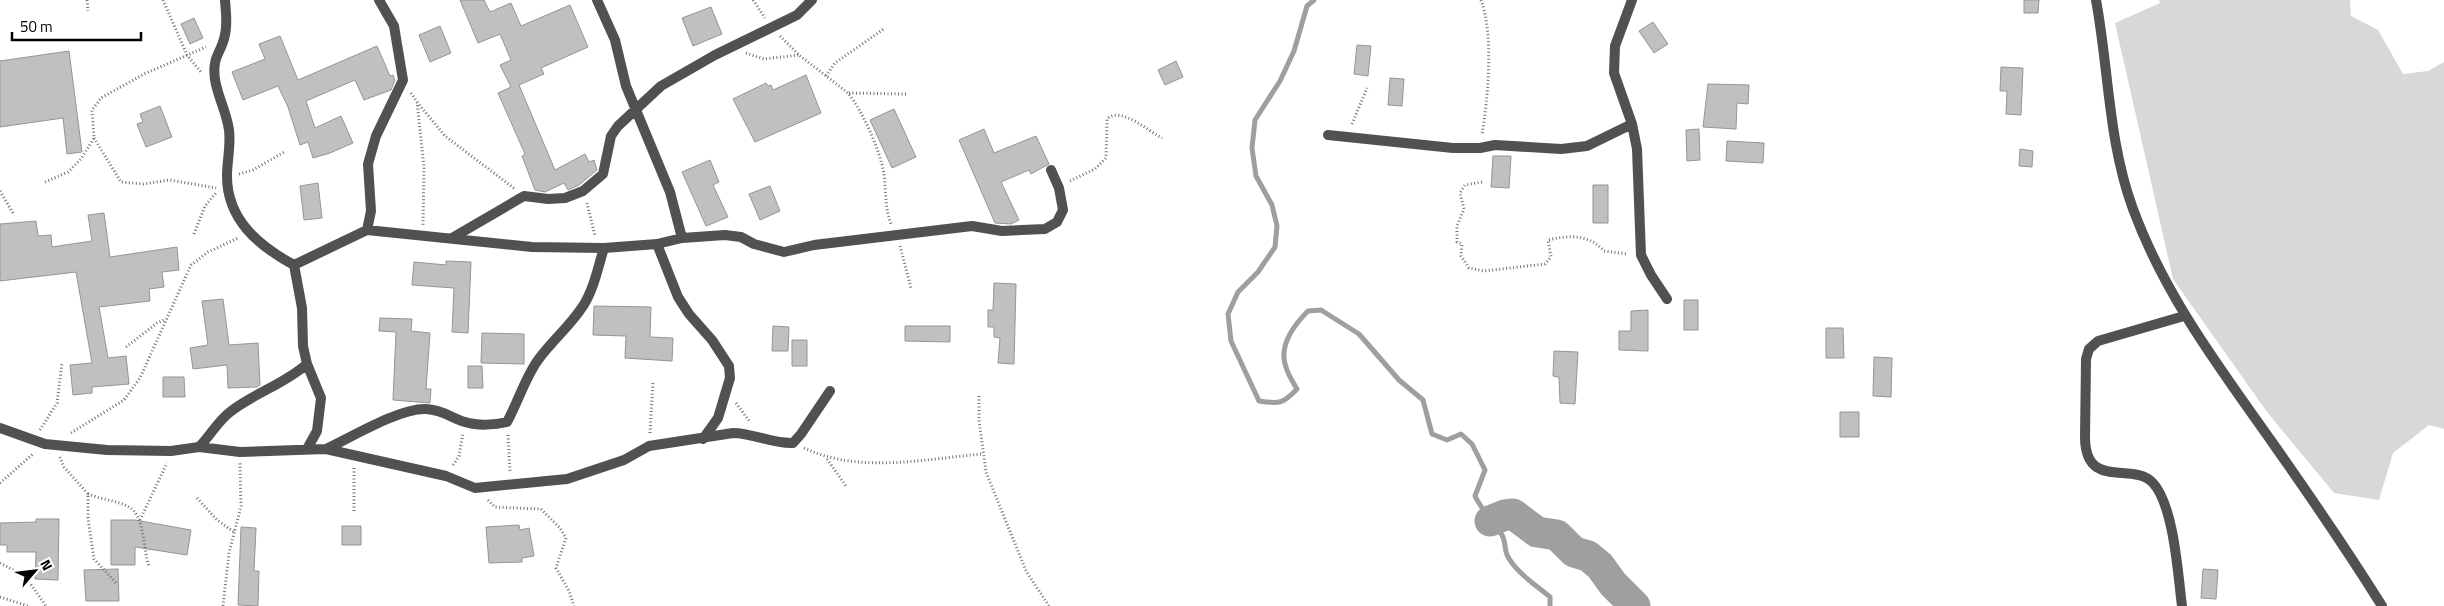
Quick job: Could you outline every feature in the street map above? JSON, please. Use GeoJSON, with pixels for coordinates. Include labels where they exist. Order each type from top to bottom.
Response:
{"type":"FeatureCollection","features":[{"type":"Feature","properties":{"kind":"street"},"geometry":{"type":"LineString","coordinates":[[225,0],[227,17],[224,40],[215,62],[214,73],[229,132],[227,179],[232,207],[238,219],[250,234],[271,252],[294,265],[302,308],[303,346],[307,364],[322,398],[317,431],[307,449]]}},
{"type":"Feature","properties":{"kind":"street"},"geometry":{"type":"LineString","coordinates":[[367,230],[371,211],[368,164],[376,136],[403,80],[394,26],[379,0]]}},
{"type":"Feature","properties":{"kind":"street"},"geometry":{"type":"LineString","coordinates":[[597,0],[615,40],[626,86],[670,192],[682,238]]}},
{"type":"Feature","properties":{"kind":"street"},"geometry":{"type":"LineString","coordinates":[[452,238],[524,196],[548,199],[565,198],[582,191],[603,174],[611,136],[636,107],[674,78],[732,46],[772,28],[797,14],[812,0]]}},
{"type":"Feature","properties":{"kind":"street"},"geometry":{"type":"LineString","coordinates":[[1632,0],[1615,46],[1614,73],[1632,124],[1637,149],[1641,255],[1651,275],[1667,299]]}},
{"type":"Feature","properties":{"kind":"street"},"geometry":{"type":"LineString","coordinates":[[2096,0],[2114,142],[2133,207],[2156,265],[2184,316],[2299,480],[2382,606]]}},
{"type":"Feature","properties":{"kind":"street"},"geometry":{"type":"LineString","coordinates":[[1328,135],[1480,148],[1495,145],[1561,149],[1587,146],[1632,124]]}},
{"type":"Feature","properties":{"kind":"street"},"geometry":{"type":"LineString","coordinates":[[294,265],[367,230],[420,237],[452,238],[532,247],[604,248],[657,244],[682,238],[725,235],[741,237],[754,244],[784,252],[814,245],[972,226],[1002,231],[1046,229],[1057,222],[1063,210],[1059,188],[1051,170]]}},
{"type":"Feature","properties":{"kind":"street"},"geometry":{"type":"LineString","coordinates":[[657,244],[678,296],[689,314],[712,340],[729,366],[730,378],[718,418],[703,439]]}},
{"type":"Feature","properties":{"kind":"street"},"geometry":{"type":"LineString","coordinates":[[326,449],[394,416],[410,411],[425,409],[446,412],[465,422],[496,425],[507,422],[538,360],[584,305],[593,285],[604,248]]}},
{"type":"Feature","properties":{"kind":"street"},"geometry":{"type":"LineString","coordinates":[[2182,606],[2174,543],[2159,491],[2152,481],[2142,476],[2109,473],[2097,467],[2090,459],[2085,448],[2085,438],[2086,359],[2089,349],[2098,341],[2184,316]]}},
{"type":"Feature","properties":{"kind":"street"},"geometry":{"type":"LineString","coordinates":[[199,447],[220,420],[231,411],[283,382],[307,364]]}},
{"type":"Feature","properties":{"kind":"street"},"geometry":{"type":"LineString","coordinates":[[0,428],[33,440],[51,444],[107,450],[171,451],[199,447],[240,452],[326,449],[446,476],[475,488],[511,483],[568,479],[624,460],[649,446],[733,433],[745,433],[786,444],[793,443],[821,407],[830,391]]}},
{"type":"Feature","properties":{"kind":"path"},"geometry":{"type":"LineString","coordinates":[[87,0],[88,11]]}},
{"type":"Feature","properties":{"kind":"path"},"geometry":{"type":"LineString","coordinates":[[163,0],[187,55],[144,74],[101,98],[92,110],[94,138],[121,182],[143,184],[170,180],[219,189]]}},
{"type":"Feature","properties":{"kind":"path"},"geometry":{"type":"LineString","coordinates":[[753,0],[772,28],[799,55],[848,93],[877,150],[884,174],[886,196]]}},
{"type":"Feature","properties":{"kind":"path"},"geometry":{"type":"LineString","coordinates":[[1480,148],[1487,103],[1488,40],[1481,0]]}},
{"type":"Feature","properties":{"kind":"path"},"geometry":{"type":"LineString","coordinates":[[826,76],[835,63],[885,28]]}},
{"type":"Feature","properties":{"kind":"path"},"geometry":{"type":"LineString","coordinates":[[732,46],[752,56],[764,59],[799,55]]}},
{"type":"Feature","properties":{"kind":"path"},"geometry":{"type":"LineString","coordinates":[[403,80],[417,102],[446,136],[524,196]]}},
{"type":"Feature","properties":{"kind":"path"},"geometry":{"type":"LineString","coordinates":[[1367,88],[1352,125],[1354,134],[1371,140]]}},
{"type":"Feature","properties":{"kind":"path"},"geometry":{"type":"LineString","coordinates":[[848,93],[906,94]]}},
{"type":"Feature","properties":{"kind":"path"},"geometry":{"type":"LineString","coordinates":[[417,102],[424,167],[424,220],[420,237]]}},
{"type":"Feature","properties":{"kind":"path"},"geometry":{"type":"LineString","coordinates":[[1059,188],[1095,169],[1106,158],[1107,119],[1111,116],[1116,114],[1129,118],[1162,138]]}},
{"type":"Feature","properties":{"kind":"path"},"geometry":{"type":"LineString","coordinates":[[45,182],[61,177],[76,166],[94,138]]}},
{"type":"Feature","properties":{"kind":"path"},"geometry":{"type":"LineString","coordinates":[[194,234],[205,206],[227,179],[253,170],[286,151]]}},
{"type":"Feature","properties":{"kind":"path"},"geometry":{"type":"LineString","coordinates":[[1482,182],[1465,185],[1460,193],[1464,209],[1458,226],[1457,242],[1462,244],[1461,256],[1469,268],[1484,271],[1544,264],[1551,257],[1548,240],[1563,237],[1583,237],[1598,243],[1604,251],[1641,255]]}},
{"type":"Feature","properties":{"kind":"path"},"geometry":{"type":"LineString","coordinates":[[0,191],[13,213]]}},
{"type":"Feature","properties":{"kind":"path"},"geometry":{"type":"LineString","coordinates":[[582,191],[595,237],[604,248]]}},
{"type":"Feature","properties":{"kind":"path"},"geometry":{"type":"LineString","coordinates":[[82,425],[124,400],[140,378],[191,264],[208,252],[250,234]]}},
{"type":"Feature","properties":{"kind":"path"},"geometry":{"type":"LineString","coordinates":[[126,347],[157,323],[167,319]]}},
{"type":"Feature","properties":{"kind":"path"},"geometry":{"type":"LineString","coordinates":[[33,440],[57,403],[62,363]]}},
{"type":"Feature","properties":{"kind":"path"},"geometry":{"type":"LineString","coordinates":[[649,446],[653,381]]}},
{"type":"Feature","properties":{"kind":"path"},"geometry":{"type":"LineString","coordinates":[[726,391],[760,437]]}},
{"type":"Feature","properties":{"kind":"path"},"geometry":{"type":"LineString","coordinates":[[979,396],[982,454],[986,472],[1026,571],[1049,606]]}},
{"type":"Feature","properties":{"kind":"path"},"geometry":{"type":"LineString","coordinates":[[446,476],[458,456],[465,422]]}},
{"type":"Feature","properties":{"kind":"path"},"geometry":{"type":"LineString","coordinates":[[507,422],[511,483]]}},
{"type":"Feature","properties":{"kind":"path"},"geometry":{"type":"LineString","coordinates":[[793,443],[827,459],[851,463],[874,464],[982,454]]}},
{"type":"Feature","properties":{"kind":"path"},"geometry":{"type":"LineString","coordinates":[[0,483],[51,444],[64,467],[88,494],[129,507],[136,513],[140,520],[144,550],[149,566]]}},
{"type":"Feature","properties":{"kind":"path"},"geometry":{"type":"LineString","coordinates":[[140,520],[164,472],[171,451]]}},
{"type":"Feature","properties":{"kind":"path"},"geometry":{"type":"LineString","coordinates":[[223,606],[234,532],[241,506],[240,452]]}},
{"type":"Feature","properties":{"kind":"path"},"geometry":{"type":"LineString","coordinates":[[354,512],[355,455]]}},
{"type":"Feature","properties":{"kind":"path"},"geometry":{"type":"LineString","coordinates":[[827,459],[846,486]]}},
{"type":"Feature","properties":{"kind":"path"},"geometry":{"type":"LineString","coordinates":[[475,488],[494,507],[541,509],[560,528],[566,538],[556,568],[569,591],[574,606]]}},
{"type":"Feature","properties":{"kind":"path"},"geometry":{"type":"LineString","coordinates":[[88,494],[88,518],[94,559],[117,584]]}},
{"type":"Feature","properties":{"kind":"path"},"geometry":{"type":"LineString","coordinates":[[197,498],[218,520],[234,532]]}},
{"type":"Feature","properties":{"kind":"path"},"geometry":{"type":"LineString","coordinates":[[0,563],[26,576],[46,606]]}},
{"type":"Feature","properties":{"kind":"path"},"geometry":{"type":"LineString","coordinates":[[0,597],[28,606]]}},
{"type":"Feature","properties":{"kind":"shaded area"},"geometry":{"type":"Polygon","coordinates":[[[2159,0],[2350,0],[2351,16],[2378,30],[2403,74],[2428,71],[2444,62],[2444,429],[2429,425],[2393,453],[2379,500],[2334,493],[2267,412],[2173,279],[2115,23],[2160,3],[2159,0]]]}},
{"type":"Feature","properties":{"kind":"building"},"geometry":{"type":"Polygon","coordinates":[[[460,0],[484,0],[490,12],[511,3],[521,26],[570,5],[588,47],[541,68],[544,74],[519,85],[555,170],[585,154],[589,162],[594,160],[597,170],[579,185],[568,190],[564,183],[545,192],[535,190],[522,156],[525,154],[498,93],[511,87],[500,65],[511,60],[500,34],[478,43],[460,0]]]}},
{"type":"Feature","properties":{"kind":"building"},"geometry":{"type":"Polygon","coordinates":[[[2024,0],[2039,0],[2038,13],[2024,13],[2024,0]]]}},
{"type":"Feature","properties":{"kind":"building"},"geometry":{"type":"Polygon","coordinates":[[[711,7],[722,34],[693,46],[682,18],[711,7]]]}},
{"type":"Feature","properties":{"kind":"building"},"geometry":{"type":"Polygon","coordinates":[[[194,18],[203,38],[190,44],[181,24],[194,18]]]}},
{"type":"Feature","properties":{"kind":"building"},"geometry":{"type":"Polygon","coordinates":[[[1653,22],[1668,44],[1654,53],[1639,31],[1653,22]]]}},
{"type":"Feature","properties":{"kind":"building"},"geometry":{"type":"Polygon","coordinates":[[[440,26],[451,53],[430,62],[419,35],[440,26]]]}},
{"type":"Feature","properties":{"kind":"building"},"geometry":{"type":"Polygon","coordinates":[[[280,36],[298,80],[377,46],[390,76],[393,75],[395,80],[391,90],[364,100],[355,80],[306,101],[315,128],[341,116],[353,143],[313,158],[308,142],[300,145],[288,107],[278,86],[243,100],[232,72],[265,59],[259,44],[280,36]]]}},
{"type":"Feature","properties":{"kind":"building"},"geometry":{"type":"Polygon","coordinates":[[[1357,45],[1371,46],[1368,76],[1354,74],[1357,45]]]}},
{"type":"Feature","properties":{"kind":"building"},"geometry":{"type":"Polygon","coordinates":[[[69,51],[82,152],[67,154],[63,118],[0,127],[0,61],[69,51]]]}},
{"type":"Feature","properties":{"kind":"building"},"geometry":{"type":"Polygon","coordinates":[[[1176,61],[1183,77],[1165,85],[1158,70],[1176,61]]]}},
{"type":"Feature","properties":{"kind":"building"},"geometry":{"type":"Polygon","coordinates":[[[2001,67],[2023,68],[2021,115],[2006,114],[2007,91],[2000,91],[2001,67]]]}},
{"type":"Feature","properties":{"kind":"building"},"geometry":{"type":"Polygon","coordinates":[[[806,75],[821,113],[755,142],[733,99],[766,83],[768,86],[771,85],[773,90],[806,75]]]}},
{"type":"Feature","properties":{"kind":"building"},"geometry":{"type":"Polygon","coordinates":[[[1390,78],[1404,79],[1402,106],[1388,105],[1390,78]]]}},
{"type":"Feature","properties":{"kind":"building"},"geometry":{"type":"Polygon","coordinates":[[[1708,84],[1749,85],[1748,104],[1737,103],[1736,129],[1703,127],[1708,84]]]}},
{"type":"Feature","properties":{"kind":"building"},"geometry":{"type":"Polygon","coordinates":[[[160,106],[172,137],[146,147],[137,124],[143,122],[140,114],[160,106]]]}},
{"type":"Feature","properties":{"kind":"building"},"geometry":{"type":"Polygon","coordinates":[[[894,109],[916,157],[892,168],[870,120],[894,109]]]}},
{"type":"Feature","properties":{"kind":"building"},"geometry":{"type":"Polygon","coordinates":[[[984,129],[994,153],[1036,136],[1049,164],[1031,174],[1029,170],[1001,182],[1019,220],[1011,224],[995,223],[959,140],[984,129]]]}},
{"type":"Feature","properties":{"kind":"building"},"geometry":{"type":"Polygon","coordinates":[[[1699,129],[1700,160],[1687,161],[1686,130],[1699,129]]]}},
{"type":"Feature","properties":{"kind":"building"},"geometry":{"type":"Polygon","coordinates":[[[1727,141],[1764,143],[1763,163],[1726,161],[1727,141]]]}},
{"type":"Feature","properties":{"kind":"building"},"geometry":{"type":"Polygon","coordinates":[[[2020,149],[2033,151],[2032,167],[2019,166],[2020,149]]]}},
{"type":"Feature","properties":{"kind":"building"},"geometry":{"type":"Polygon","coordinates":[[[1493,156],[1511,156],[1509,188],[1491,187],[1493,156]]]}},
{"type":"Feature","properties":{"kind":"building"},"geometry":{"type":"Polygon","coordinates":[[[710,160],[719,182],[713,185],[728,217],[706,226],[682,172],[710,160]]]}},
{"type":"Feature","properties":{"kind":"building"},"geometry":{"type":"Polygon","coordinates":[[[318,183],[322,218],[304,220],[300,186],[318,183]]]}},
{"type":"Feature","properties":{"kind":"building"},"geometry":{"type":"Polygon","coordinates":[[[1593,185],[1608,185],[1608,223],[1593,223],[1593,185]]]}},
{"type":"Feature","properties":{"kind":"building"},"geometry":{"type":"Polygon","coordinates":[[[770,186],[780,211],[760,220],[749,194],[770,186]]]}},
{"type":"Feature","properties":{"kind":"building"},"geometry":{"type":"Polygon","coordinates":[[[104,213],[110,257],[177,247],[179,270],[162,272],[164,287],[149,289],[150,301],[99,307],[108,358],[126,356],[129,384],[92,387],[92,393],[73,395],[70,365],[92,363],[76,272],[0,281],[0,224],[36,221],[38,236],[51,235],[52,247],[92,241],[88,215],[104,213]]]}},
{"type":"Feature","properties":{"kind":"building"},"geometry":{"type":"Polygon","coordinates":[[[446,261],[471,262],[468,333],[452,332],[454,288],[412,285],[414,262],[446,265],[446,261]]]}},
{"type":"Feature","properties":{"kind":"building"},"geometry":{"type":"Polygon","coordinates":[[[994,283],[1016,284],[1014,364],[998,363],[1000,338],[994,337],[994,327],[988,327],[988,310],[993,310],[994,283]]]}},
{"type":"Feature","properties":{"kind":"building"},"geometry":{"type":"Polygon","coordinates":[[[223,299],[229,345],[258,343],[260,385],[257,387],[228,388],[227,365],[193,369],[190,348],[208,345],[202,301],[223,299]]]}},
{"type":"Feature","properties":{"kind":"building"},"geometry":{"type":"Polygon","coordinates":[[[1684,300],[1698,300],[1698,330],[1684,330],[1684,300]]]}},
{"type":"Feature","properties":{"kind":"building"},"geometry":{"type":"Polygon","coordinates":[[[594,306],[651,307],[650,337],[673,338],[672,361],[625,358],[626,336],[593,335],[594,306]]]}},
{"type":"Feature","properties":{"kind":"building"},"geometry":{"type":"Polygon","coordinates":[[[1648,310],[1648,351],[1619,350],[1619,331],[1631,331],[1631,311],[1648,310]]]}},
{"type":"Feature","properties":{"kind":"building"},"geometry":{"type":"Polygon","coordinates":[[[380,318],[412,319],[411,331],[430,333],[426,389],[431,389],[430,403],[393,400],[396,332],[379,331],[380,318]]]}},
{"type":"Feature","properties":{"kind":"building"},"geometry":{"type":"Polygon","coordinates":[[[773,326],[789,327],[788,351],[772,351],[773,326]]]}},
{"type":"Feature","properties":{"kind":"building"},"geometry":{"type":"Polygon","coordinates":[[[905,326],[950,326],[950,342],[905,341],[905,326]]]}},
{"type":"Feature","properties":{"kind":"building"},"geometry":{"type":"Polygon","coordinates":[[[1826,328],[1843,328],[1844,358],[1826,358],[1826,328]]]}},
{"type":"Feature","properties":{"kind":"building"},"geometry":{"type":"Polygon","coordinates":[[[482,333],[524,334],[524,364],[481,363],[482,333]]]}},
{"type":"Feature","properties":{"kind":"building"},"geometry":{"type":"Polygon","coordinates":[[[792,340],[807,340],[807,366],[792,366],[792,340]]]}},
{"type":"Feature","properties":{"kind":"building"},"geometry":{"type":"Polygon","coordinates":[[[1554,351],[1578,352],[1575,404],[1560,403],[1559,377],[1553,376],[1554,351]]]}},
{"type":"Feature","properties":{"kind":"building"},"geometry":{"type":"Polygon","coordinates":[[[1874,357],[1892,358],[1891,397],[1873,396],[1874,357]]]}},
{"type":"Feature","properties":{"kind":"building"},"geometry":{"type":"Polygon","coordinates":[[[468,366],[482,366],[483,388],[468,388],[468,366]]]}},
{"type":"Feature","properties":{"kind":"building"},"geometry":{"type":"Polygon","coordinates":[[[163,377],[184,377],[185,397],[163,397],[163,377]]]}},
{"type":"Feature","properties":{"kind":"building"},"geometry":{"type":"Polygon","coordinates":[[[1840,412],[1859,412],[1859,437],[1840,437],[1840,412]]]}},
{"type":"Feature","properties":{"kind":"building"},"geometry":{"type":"Polygon","coordinates":[[[36,519],[59,519],[58,580],[35,579],[36,552],[7,552],[7,545],[0,545],[0,523],[36,522],[36,519]]]}},
{"type":"Feature","properties":{"kind":"building"},"geometry":{"type":"Polygon","coordinates":[[[111,520],[135,520],[191,530],[187,555],[135,547],[135,565],[111,565],[111,520]]]}},
{"type":"Feature","properties":{"kind":"building"},"geometry":{"type":"Polygon","coordinates":[[[519,525],[520,530],[529,528],[534,556],[522,558],[522,562],[489,563],[486,527],[519,525]]]}},
{"type":"Feature","properties":{"kind":"building"},"geometry":{"type":"Polygon","coordinates":[[[342,526],[361,526],[361,545],[342,545],[342,526]]]}},
{"type":"Feature","properties":{"kind":"building"},"geometry":{"type":"Polygon","coordinates":[[[241,527],[256,528],[254,571],[259,571],[258,606],[238,605],[241,527]]]}},
{"type":"Feature","properties":{"kind":"building"},"geometry":{"type":"Polygon","coordinates":[[[118,569],[119,601],[86,601],[84,570],[118,569]]]}},
{"type":"Feature","properties":{"kind":"building"},"geometry":{"type":"Polygon","coordinates":[[[2203,569],[2218,570],[2216,599],[2201,598],[2203,569]]]}},
{"type":"Feature","properties":{"kind":"waterway"},"geometry":{"type":"LineString","coordinates":[[1314,0],[1307,6],[1294,51],[1280,81],[1255,120],[1252,148],[1256,176],[1272,205],[1277,226],[1275,247],[1258,272],[1238,292],[1228,314],[1231,341],[1259,401],[1280,402],[1288,398],[1297,389],[1287,370],[1284,351],[1293,329],[1308,311],[1321,310],[1359,334],[1399,380],[1423,400],[1432,434],[1447,440],[1461,434],[1472,444],[1485,470],[1475,496],[1502,535],[1507,554],[1512,563],[1522,574],[1550,597],[1550,606]]}},
{"type":"Feature","properties":{"kind":"waterway"},"geometry":{"type":"LineString","coordinates":[[1490,521],[1513,514],[1537,532],[1557,535],[1574,552],[1588,556],[1600,566],[1613,584],[1635,606]]}}]}
